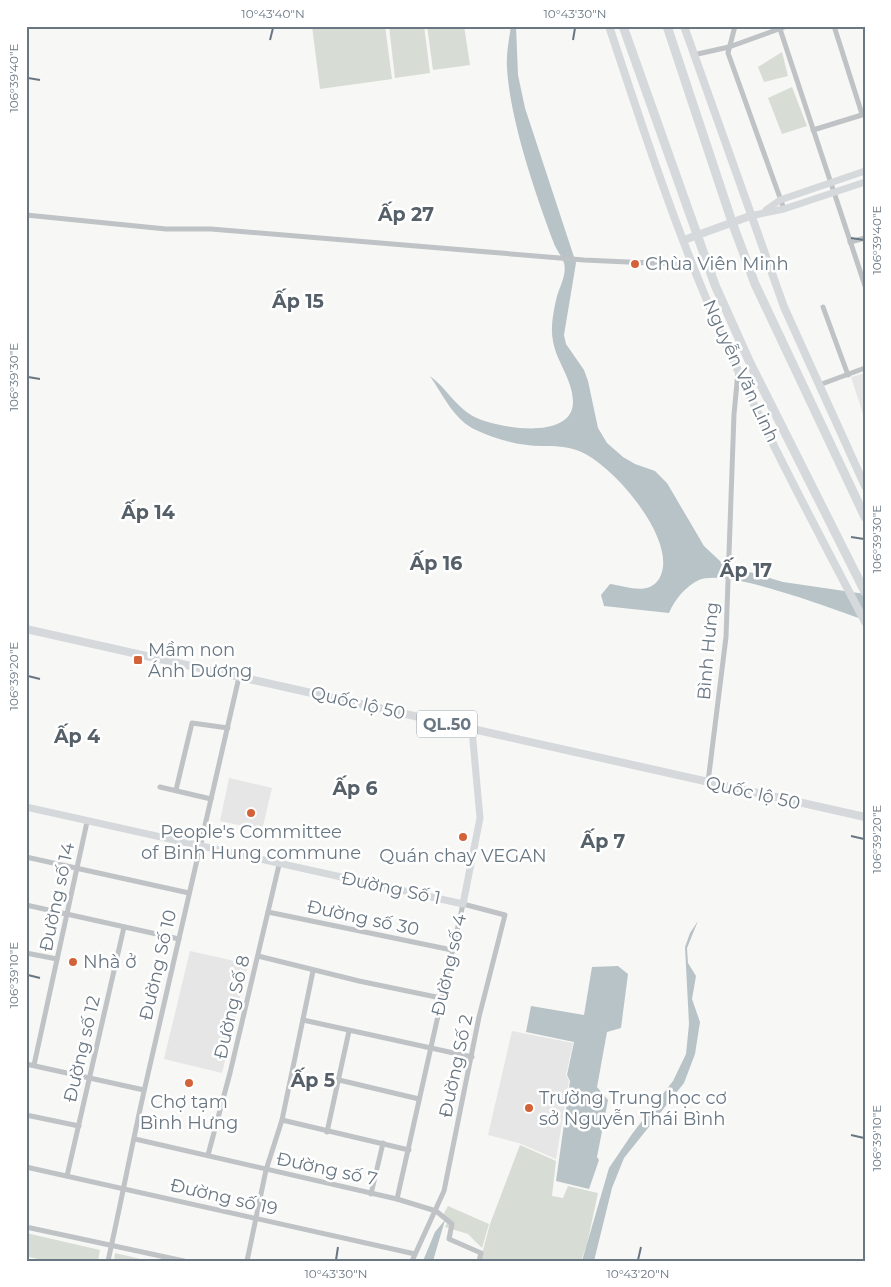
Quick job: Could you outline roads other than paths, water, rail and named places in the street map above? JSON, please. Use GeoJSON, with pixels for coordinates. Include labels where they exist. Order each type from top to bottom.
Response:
{"type":"FeatureCollection","features":[{"type":"Feature","properties":{"kind":"highway","name":"Nguyễn Văn Linh"},"geometry":{"type":"LineString","coordinates":[[622,26],[715,285],[750,363],[865,592]]}},
{"type":"Feature","properties":{"kind":"highway"},"geometry":{"type":"LineString","coordinates":[[667,26],[732,222],[764,304],[865,517]]}},
{"type":"Feature","properties":{"kind":"main road","name":"Nguyễn Văn Linh"},"geometry":{"type":"LineString","coordinates":[[609,26],[693,265],[738,371],[865,622]]}},
{"type":"Feature","properties":{"kind":"main road"},"geometry":{"type":"LineString","coordinates":[[684,26],[784,308],[865,486]]}},
{"type":"Feature","properties":{"kind":"main road"},"geometry":{"type":"LineString","coordinates":[[684,240],[750,216]]}},
{"type":"Feature","properties":{"kind":"main road","name":"Quốc lộ 50"},"geometry":{"type":"LineString","coordinates":[[26,629],[865,818]]}},
{"type":"Feature","properties":{"kind":"street"},"geometry":{"type":"LineString","coordinates":[[735,26],[734,38],[728,47],[728,54],[784,209]]}},
{"type":"Feature","properties":{"kind":"street"},"geometry":{"type":"LineString","coordinates":[[693,55],[728,47],[787,26]]}},
{"type":"Feature","properties":{"kind":"street"},"geometry":{"type":"LineString","coordinates":[[813,130],[864,114],[834,26]]}},
{"type":"Feature","properties":{"kind":"street"},"geometry":{"type":"LineString","coordinates":[[780,29],[865,285]]}},
{"type":"Feature","properties":{"kind":"street"},"geometry":{"type":"LineString","coordinates":[[764,212],[780,200],[865,172]]}},
{"type":"Feature","properties":{"kind":"street"},"geometry":{"type":"LineString","coordinates":[[750,216],[784,209],[865,182]]}},
{"type":"Feature","properties":{"kind":"street"},"geometry":{"type":"LineString","coordinates":[[26,215],[166,229],[211,229],[584,260],[693,265]]}},
{"type":"Feature","properties":{"kind":"street"},"geometry":{"type":"LineString","coordinates":[[850,242],[865,238]]}},
{"type":"Feature","properties":{"kind":"street"},"geometry":{"type":"LineString","coordinates":[[823,307],[848,375]]}},
{"type":"Feature","properties":{"kind":"street"},"geometry":{"type":"LineString","coordinates":[[820,384],[865,368]]}},
{"type":"Feature","properties":{"kind":"street","name":"Bình Hưng"},"geometry":{"type":"LineString","coordinates":[[708,782],[725,630],[734,414],[738,371]]}},
{"type":"Feature","properties":{"kind":"street","name":"Đường Số 10"},"geometry":{"type":"LineString","coordinates":[[108,1261],[144,1090],[239,676]]}},
{"type":"Feature","properties":{"kind":"street"},"geometry":{"type":"LineString","coordinates":[[176,790],[192,723],[228,728]]}},
{"type":"Feature","properties":{"kind":"street","name":"Đường số 4"},"geometry":{"type":"LineString","coordinates":[[397,1199],[463,904],[480,818],[472,730]]}},
{"type":"Feature","properties":{"kind":"street"},"geometry":{"type":"LineString","coordinates":[[160,787],[211,799]]}},
{"type":"Feature","properties":{"kind":"street","name":"Đường Số 1"},"geometry":{"type":"LineString","coordinates":[[26,807],[87,822],[146,832],[279,865],[463,904]]}},
{"type":"Feature","properties":{"kind":"street","name":"Đường số 14"},"geometry":{"type":"LineString","coordinates":[[34,1065],[87,822]]}},
{"type":"Feature","properties":{"kind":"street"},"geometry":{"type":"LineString","coordinates":[[26,857],[189,893]]}},
{"type":"Feature","properties":{"kind":"street","name":"Đường Số 8"},"geometry":{"type":"LineString","coordinates":[[208,1155],[279,865]]}},
{"type":"Feature","properties":{"kind":"street","name":"Đường Số 2"},"geometry":{"type":"LineString","coordinates":[[412,1261],[444,1191],[472,1057],[505,915],[463,904]]}},
{"type":"Feature","properties":{"kind":"street"},"geometry":{"type":"LineString","coordinates":[[26,905],[179,939]]}},
{"type":"Feature","properties":{"kind":"street","name":"Đường số 30"},"geometry":{"type":"LineString","coordinates":[[268,912],[452,950]]}},
{"type":"Feature","properties":{"kind":"street","name":"Đường số 12"},"geometry":{"type":"LineString","coordinates":[[67,1176],[124,927]]}},
{"type":"Feature","properties":{"kind":"street"},"geometry":{"type":"LineString","coordinates":[[26,953],[57,959]]}},
{"type":"Feature","properties":{"kind":"street"},"geometry":{"type":"LineString","coordinates":[[258,956],[313,971],[441,998]]}},
{"type":"Feature","properties":{"kind":"street"},"geometry":{"type":"LineString","coordinates":[[247,1261],[266,1170],[282,1120],[313,971]]}},
{"type":"Feature","properties":{"kind":"street"},"geometry":{"type":"LineString","coordinates":[[303,1020],[472,1057]]}},
{"type":"Feature","properties":{"kind":"street"},"geometry":{"type":"LineString","coordinates":[[327,1132],[349,1031]]}},
{"type":"Feature","properties":{"kind":"street"},"geometry":{"type":"LineString","coordinates":[[26,1064],[144,1090]]}},
{"type":"Feature","properties":{"kind":"street"},"geometry":{"type":"LineString","coordinates":[[339,1080],[419,1098]]}},
{"type":"Feature","properties":{"kind":"street"},"geometry":{"type":"LineString","coordinates":[[26,1115],[79,1126]]}},
{"type":"Feature","properties":{"kind":"street"},"geometry":{"type":"LineString","coordinates":[[282,1120],[409,1150]]}},
{"type":"Feature","properties":{"kind":"street","name":"Đường số 7"},"geometry":{"type":"LineString","coordinates":[[135,1139],[397,1199],[436,1211]]}},
{"type":"Feature","properties":{"kind":"street"},"geometry":{"type":"LineString","coordinates":[[371,1194],[383,1143]]}},
{"type":"Feature","properties":{"kind":"street","name":"Đường số 19"},"geometry":{"type":"LineString","coordinates":[[26,1167],[415,1254]]}},
{"type":"Feature","properties":{"kind":"street"},"geometry":{"type":"LineString","coordinates":[[436,1211],[452,1224],[449,1239],[481,1252],[479,1261]]}},
{"type":"Feature","properties":{"kind":"street"},"geometry":{"type":"LineString","coordinates":[[26,1227],[184,1261]]}},
{"type":"Feature","properties":{"kind":"place","name":"Chùa Viên Minh"},"geometry":{"type":"Point","coordinates":[635,264]}},
{"type":"Feature","properties":{"kind":"place","name":"Mầm non Ánh Dương"},"geometry":{"type":"Point","coordinates":[138,660]}},
{"type":"Feature","properties":{"kind":"place","name":"People's Committee of Binh Hung commune"},"geometry":{"type":"Point","coordinates":[251,813]}},
{"type":"Feature","properties":{"kind":"place","name":"Quán chay VEGAN"},"geometry":{"type":"Point","coordinates":[463,837]}},
{"type":"Feature","properties":{"kind":"place","name":"Nhà ở"},"geometry":{"type":"Point","coordinates":[73,962]}},
{"type":"Feature","properties":{"kind":"place","name":"Chợ tạm Bình Hưng"},"geometry":{"type":"Point","coordinates":[189,1083]}},
{"type":"Feature","properties":{"kind":"place","name":"Trường Trung học cơ sở Nguyễn Thái Bình"},"geometry":{"type":"Point","coordinates":[529,1108]}},
{"type":"Feature","properties":{"kind":"district","name":"Ấp 27"},"geometry":{"type":"Point","coordinates":[406,214]}},
{"type":"Feature","properties":{"kind":"district","name":"Ấp 15"},"geometry":{"type":"Point","coordinates":[298,301]}},
{"type":"Feature","properties":{"kind":"district","name":"Ấp 14"},"geometry":{"type":"Point","coordinates":[148,512]}},
{"type":"Feature","properties":{"kind":"district","name":"Ấp 16"},"geometry":{"type":"Point","coordinates":[436,563]}},
{"type":"Feature","properties":{"kind":"district","name":"Ấp 17"},"geometry":{"type":"Point","coordinates":[746,570]}},
{"type":"Feature","properties":{"kind":"district","name":"Ấp 4"},"geometry":{"type":"Point","coordinates":[77,736]}},
{"type":"Feature","properties":{"kind":"district","name":"Ấp 6"},"geometry":{"type":"Point","coordinates":[355,788]}},
{"type":"Feature","properties":{"kind":"district","name":"Ấp 7"},"geometry":{"type":"Point","coordinates":[603,841]}},
{"type":"Feature","properties":{"kind":"district","name":"Ấp 5"},"geometry":{"type":"Point","coordinates":[313,1080]}}]}
